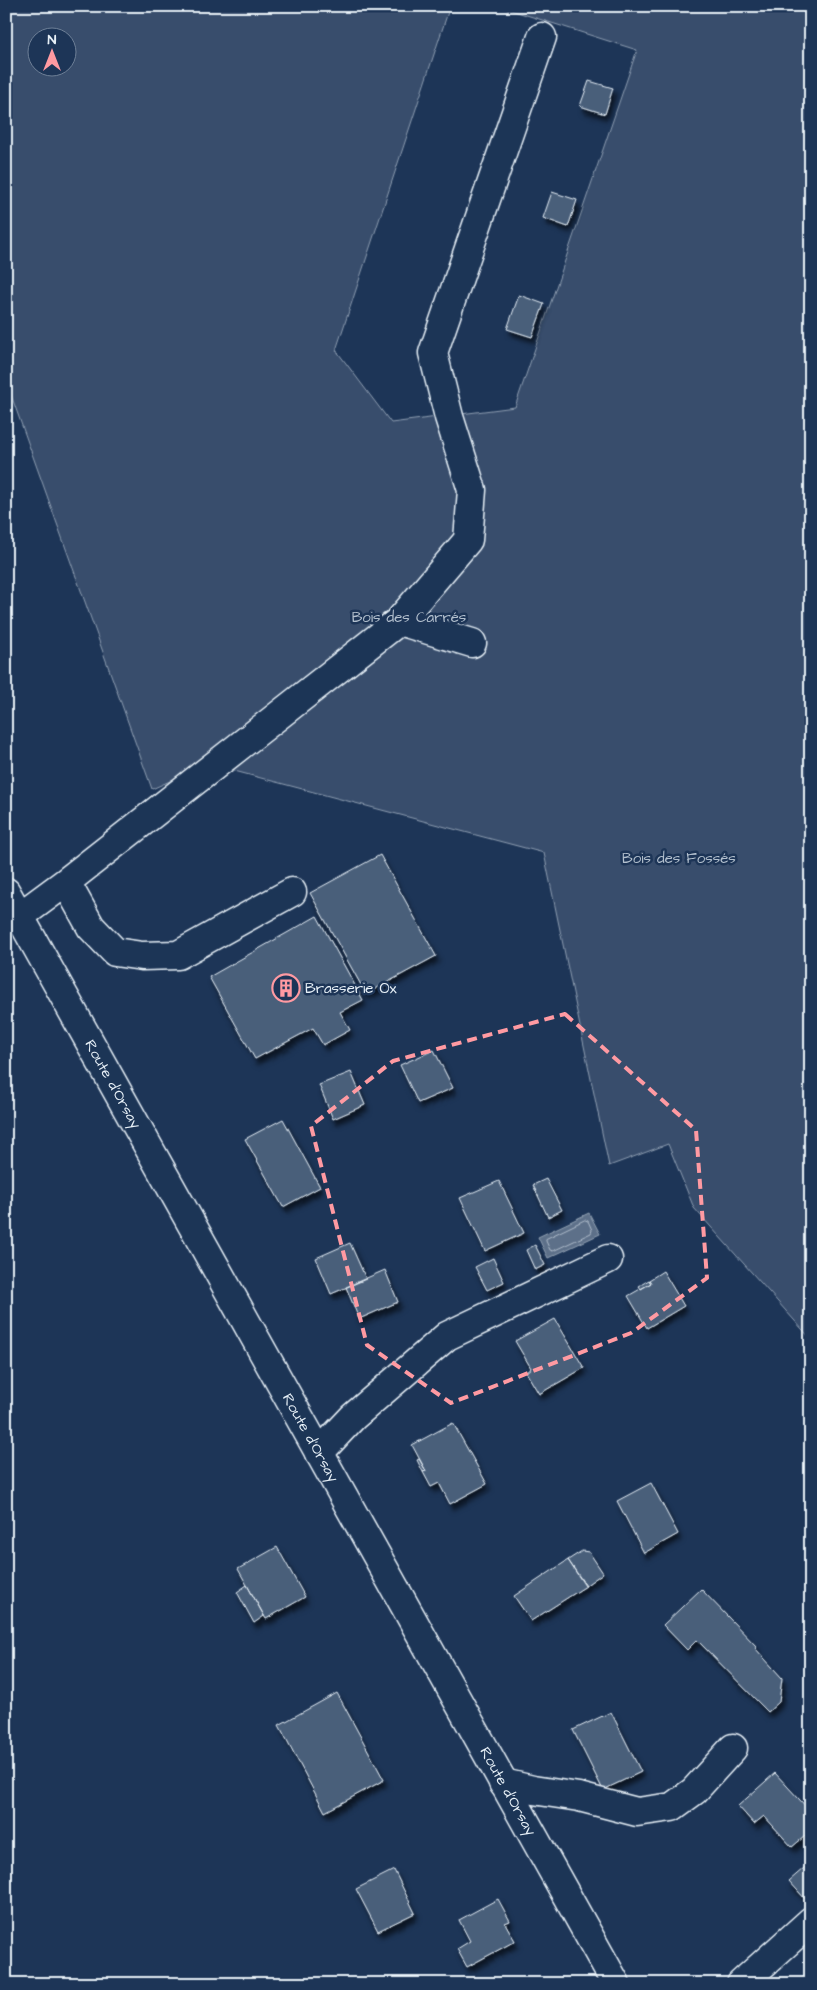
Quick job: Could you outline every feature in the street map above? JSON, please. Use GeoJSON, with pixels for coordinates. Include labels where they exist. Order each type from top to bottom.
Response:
{"type":"FeatureCollection","features":[{"type":"Feature","properties":{"kind":"main road"},"geometry":{"type":"LineString","coordinates":[[20,916],[399,621],[468,540],[472,490],[432,354],[542,37]]}},
{"type":"Feature","properties":{"kind":"main road"},"geometry":{"type":"LineString","coordinates":[[399,621],[472,643]]}},
{"type":"Feature","properties":{"kind":"main road"},"geometry":{"type":"LineString","coordinates":[[66,882],[91,927],[115,952],[142,956],[178,955],[292,892]]}},
{"type":"Feature","properties":{"kind":"main road","name":"Route d'Orsay"},"geometry":{"type":"LineString","coordinates":[[6,892],[616,1984]]}},
{"type":"Feature","properties":{"kind":"main road"},"geometry":{"type":"LineString","coordinates":[[319,1453],[353,1417],[447,1336],[608,1259]]}},
{"type":"Feature","properties":{"kind":"main road"},"geometry":{"type":"LineString","coordinates":[[503,1783],[579,1797],[637,1812],[672,1807],[694,1791],[733,1748]]}},
{"type":"Feature","properties":{"kind":"main road"},"geometry":{"type":"LineString","coordinates":[[741,1984],[811,1921]]}},
{"type":"Feature","properties":{"kind":"highlighted area"},"geometry":{"type":"Polygon","coordinates":[[[565,1014],[696,1130],[707,1278],[631,1333],[451,1403],[367,1345],[311,1126],[393,1061],[565,1014]]]}},
{"type":"Feature","properties":{"kind":"green space","name":"Bois des Carrés"},"geometry":{"type":"Polygon","coordinates":[[[6,6],[450,6],[336,350],[391,423],[515,407],[637,50],[498,6],[811,6],[811,1339],[694,1208],[668,1144],[609,1166],[544,853],[208,764],[152,789],[6,381],[6,6]]]}},
{"type":"Feature","properties":{"kind":"water"},"geometry":{"type":"Polygon","coordinates":[[[589,1213],[600,1234],[548,1258],[538,1237],[589,1213]]]}},
{"type":"Feature","properties":{"kind":"building"},"geometry":{"type":"Polygon","coordinates":[[[589,81],[613,88],[605,114],[580,106],[589,81]]]}},
{"type":"Feature","properties":{"kind":"building"},"geometry":{"type":"Polygon","coordinates":[[[552,192],[577,200],[568,227],[543,218],[552,192]]]}},
{"type":"Feature","properties":{"kind":"building"},"geometry":{"type":"Polygon","coordinates":[[[519,295],[544,304],[532,337],[507,329],[519,295]]]}},
{"type":"Feature","properties":{"kind":"building"},"geometry":{"type":"Polygon","coordinates":[[[380,855],[436,956],[366,994],[310,893],[380,855]]]}},
{"type":"Feature","properties":{"kind":"building","name":"Brasserie Ox"},"geometry":{"type":"Polygon","coordinates":[[[317,916],[363,1000],[340,1012],[350,1030],[323,1045],[313,1028],[255,1059],[209,977],[317,916]]]}},
{"type":"Feature","properties":{"kind":"building"},"geometry":{"type":"Polygon","coordinates":[[[434,1050],[453,1088],[418,1103],[400,1065],[434,1050]]]}},
{"type":"Feature","properties":{"kind":"building"},"geometry":{"type":"Polygon","coordinates":[[[351,1072],[365,1105],[333,1119],[319,1085],[351,1072]]]}},
{"type":"Feature","properties":{"kind":"building"},"geometry":{"type":"Polygon","coordinates":[[[283,1119],[320,1187],[283,1207],[245,1139],[283,1119]]]}},
{"type":"Feature","properties":{"kind":"building"},"geometry":{"type":"Polygon","coordinates":[[[546,1179],[562,1210],[548,1217],[533,1185],[546,1179]]]}},
{"type":"Feature","properties":{"kind":"building"},"geometry":{"type":"Polygon","coordinates":[[[499,1181],[524,1233],[485,1251],[460,1198],[499,1181]]]}},
{"type":"Feature","properties":{"kind":"building"},"geometry":{"type":"Polygon","coordinates":[[[350,1243],[366,1279],[331,1294],[316,1258],[350,1243]]]}},
{"type":"Feature","properties":{"kind":"building"},"geometry":{"type":"Polygon","coordinates":[[[535,1245],[545,1265],[535,1270],[526,1250],[535,1245]]]}},
{"type":"Feature","properties":{"kind":"building"},"geometry":{"type":"Polygon","coordinates":[[[493,1258],[504,1282],[487,1290],[475,1267],[493,1258]]]}},
{"type":"Feature","properties":{"kind":"building"},"geometry":{"type":"Polygon","coordinates":[[[385,1270],[398,1302],[359,1319],[346,1287],[385,1270]]]}},
{"type":"Feature","properties":{"kind":"building"},"geometry":{"type":"Polygon","coordinates":[[[663,1271],[684,1306],[647,1328],[628,1296],[651,1283],[649,1280],[663,1271]]]}},
{"type":"Feature","properties":{"kind":"building"},"geometry":{"type":"Polygon","coordinates":[[[649,1280],[651,1283],[641,1289],[639,1286],[649,1280]]]}},
{"type":"Feature","properties":{"kind":"building"},"geometry":{"type":"Polygon","coordinates":[[[555,1319],[584,1368],[539,1394],[526,1372],[531,1368],[515,1341],[555,1319]]]}},
{"type":"Feature","properties":{"kind":"building"},"geometry":{"type":"Polygon","coordinates":[[[453,1423],[487,1484],[450,1504],[439,1483],[431,1487],[423,1472],[426,1471],[412,1445],[453,1423]]]}},
{"type":"Feature","properties":{"kind":"building"},"geometry":{"type":"Polygon","coordinates":[[[419,1459],[426,1471],[423,1472],[417,1460],[419,1459]]]}},
{"type":"Feature","properties":{"kind":"building"},"geometry":{"type":"Polygon","coordinates":[[[651,1483],[678,1534],[644,1553],[617,1501],[651,1483]]]}},
{"type":"Feature","properties":{"kind":"building"},"geometry":{"type":"Polygon","coordinates":[[[277,1547],[305,1597],[266,1619],[238,1569],[277,1547]]]}},
{"type":"Feature","properties":{"kind":"building"},"geometry":{"type":"Polygon","coordinates":[[[582,1551],[589,1552],[603,1573],[585,1586],[568,1560],[582,1551]]]}},
{"type":"Feature","properties":{"kind":"building"},"geometry":{"type":"Polygon","coordinates":[[[568,1560],[586,1586],[531,1621],[514,1596],[568,1560]]]}},
{"type":"Feature","properties":{"kind":"building"},"geometry":{"type":"Polygon","coordinates":[[[247,1585],[264,1616],[254,1623],[237,1592],[247,1585]]]}},
{"type":"Feature","properties":{"kind":"building"},"geometry":{"type":"Polygon","coordinates":[[[701,1589],[757,1647],[755,1648],[782,1678],[779,1702],[768,1712],[697,1640],[687,1650],[663,1625],[701,1589]]]}},
{"type":"Feature","properties":{"kind":"building"},"geometry":{"type":"Polygon","coordinates":[[[337,1693],[384,1780],[325,1812],[279,1725],[337,1693]]]}},
{"type":"Feature","properties":{"kind":"building"},"geometry":{"type":"Polygon","coordinates":[[[611,1712],[641,1772],[603,1790],[573,1730],[611,1712]]]}},
{"type":"Feature","properties":{"kind":"building"},"geometry":{"type":"Polygon","coordinates":[[[775,1773],[811,1812],[811,1831],[792,1847],[764,1816],[754,1824],[738,1806],[775,1773]]]}},
{"type":"Feature","properties":{"kind":"building"},"geometry":{"type":"Polygon","coordinates":[[[811,1862],[811,1896],[806,1900],[789,1881],[811,1862]]]}},
{"type":"Feature","properties":{"kind":"building"},"geometry":{"type":"Polygon","coordinates":[[[394,1870],[415,1913],[378,1931],[356,1889],[394,1870]]]}},
{"type":"Feature","properties":{"kind":"building"},"geometry":{"type":"Polygon","coordinates":[[[498,1899],[510,1921],[505,1923],[515,1941],[467,1967],[457,1949],[470,1941],[459,1920],[498,1899]]]}},
{"type":"Feature","properties":{"kind":"place","name":"Brasserie Ox"},"geometry":{"type":"Point","coordinates":[286,988]}},
{"type":"Feature","properties":{"kind":"park label","name":"Bois des Fossés"},"geometry":{"type":"Point","coordinates":[679,858]}}]}
